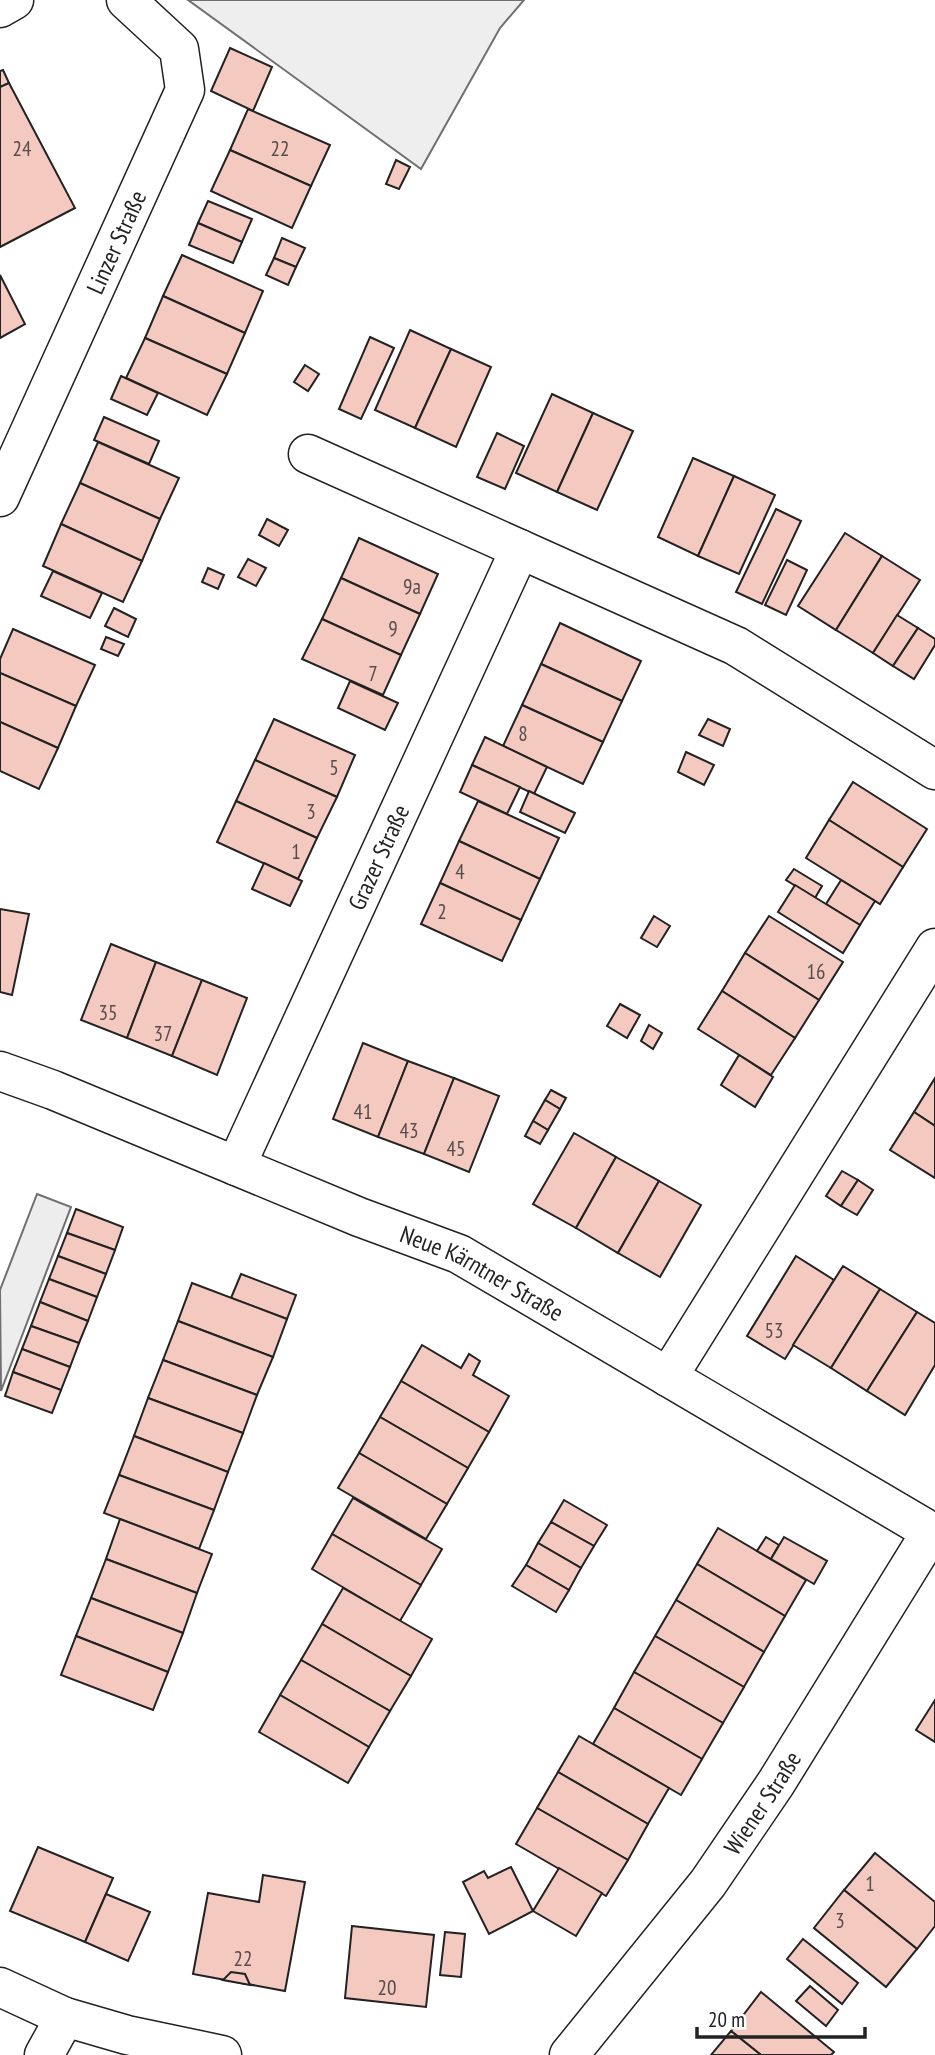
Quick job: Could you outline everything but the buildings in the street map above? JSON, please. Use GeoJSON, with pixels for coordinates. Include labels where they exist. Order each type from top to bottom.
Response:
{"type":"FeatureCollection","features":[{"type":"Feature","properties":{"kind":"street"},"geometry":{"type":"LineString","coordinates":[[0,8],[14,0]]}},
{"type":"Feature","properties":{"kind":"street","name":"Linzer Straße"},"geometry":{"type":"LineString","coordinates":[[0,497],[186,90],[179,49],[126,0]]}},
{"type":"Feature","properties":{"kind":"street"},"geometry":{"type":"LineString","coordinates":[[308,454],[736,646],[935,770]]}},
{"type":"Feature","properties":{"kind":"street","name":"Grazer Straße"},"geometry":{"type":"LineString","coordinates":[[236,1166],[520,549]]}},
{"type":"Feature","properties":{"kind":"street"},"geometry":{"type":"LineString","coordinates":[[668,1377],[935,948]]}},
{"type":"Feature","properties":{"kind":"street","name":"Neue Kärntner Straße"},"geometry":{"type":"LineString","coordinates":[[0,1072],[53,1090],[359,1217],[459,1254],[933,1533]]}},
{"type":"Feature","properties":{"kind":"street","name":"Wiener Straße"},"geometry":{"type":"LineString","coordinates":[[569,2055],[708,1883],[776,1783],[933,1533]]}},
{"type":"Feature","properties":{"kind":"street"},"geometry":{"type":"LineString","coordinates":[[0,1987],[65,2017],[127,2035],[222,2055]]}},
{"type":"Feature","properties":{"kind":"street"},"geometry":{"type":"LineString","coordinates":[[44,2055],[65,2017]]}},
{"type":"Feature","properties":{"kind":"shaded area"},"geometry":{"type":"Polygon","coordinates":[[[188,0],[524,0],[500,28],[421,169],[188,0]]]}},
{"type":"Feature","properties":{"kind":"shaded area"},"geometry":{"type":"Polygon","coordinates":[[[37,1194],[71,1207],[1,1391],[0,1290],[37,1194]]]}}]}
